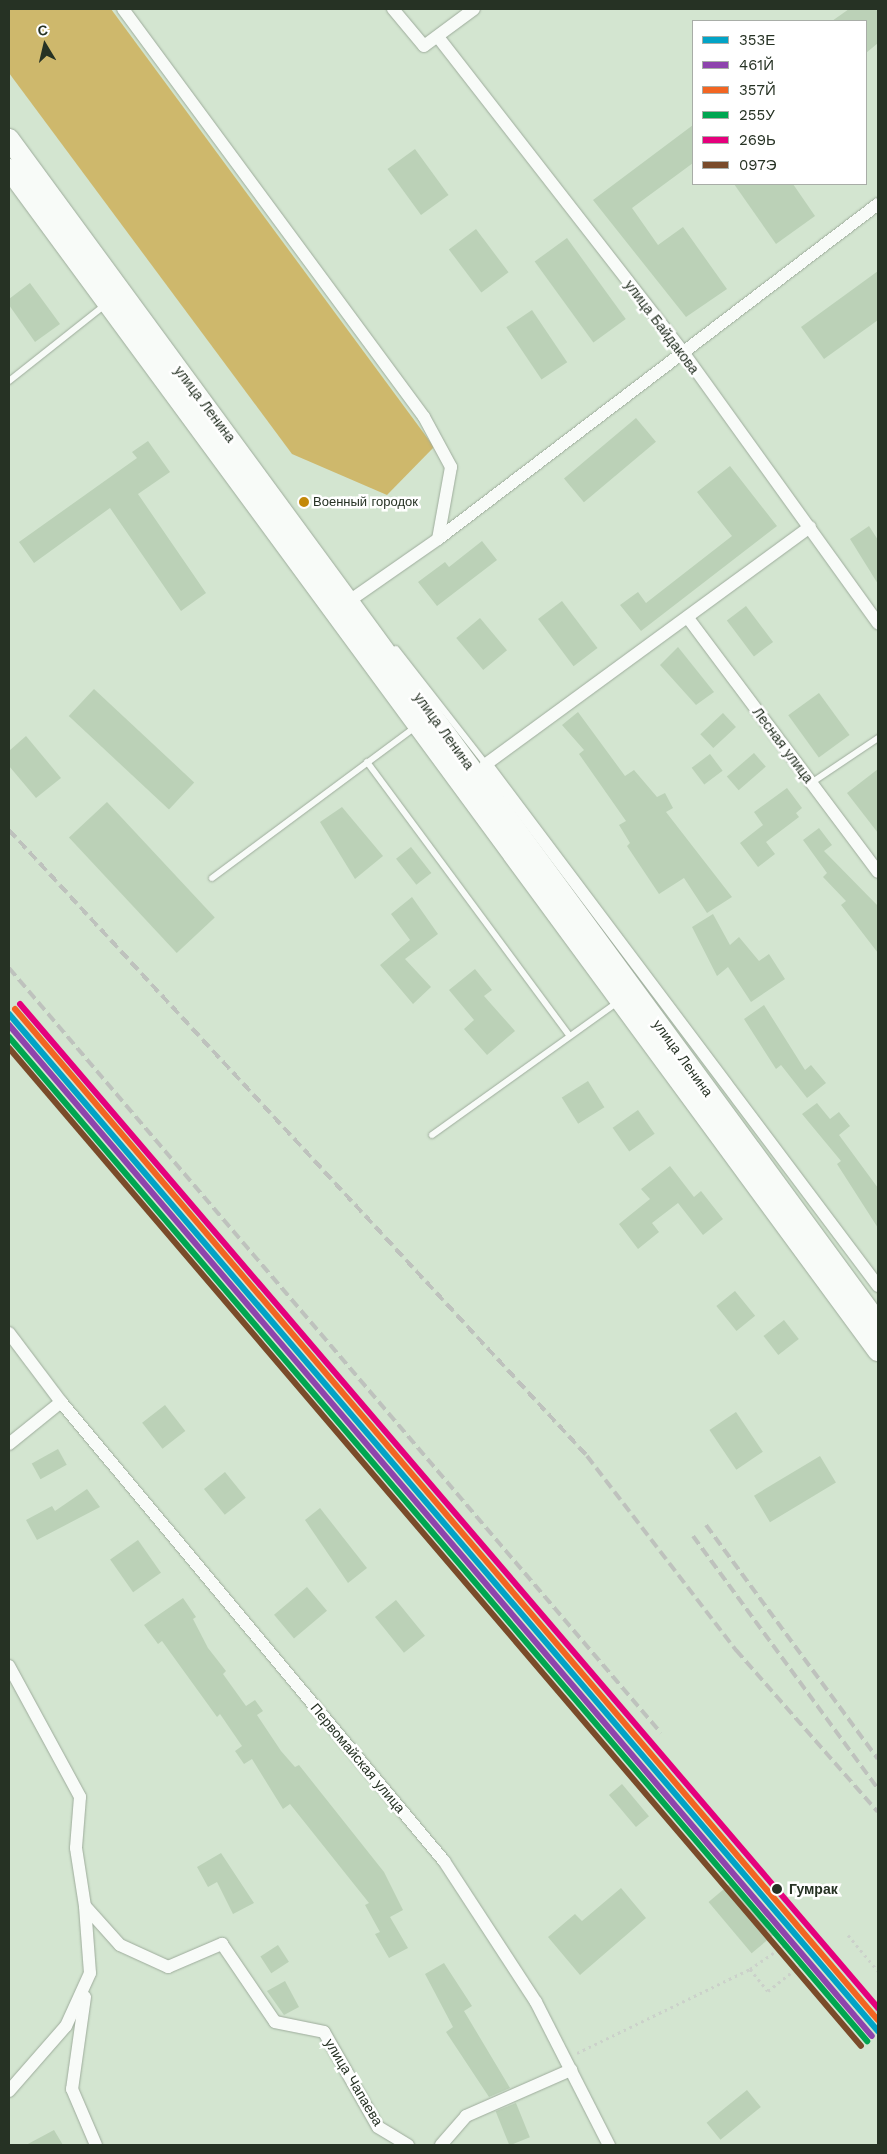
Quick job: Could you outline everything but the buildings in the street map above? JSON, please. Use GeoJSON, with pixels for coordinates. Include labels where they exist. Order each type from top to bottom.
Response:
{"type":"FeatureCollection","features":[{"type":"Feature","properties":{"kind":"main road","name":"улица Ленина"},"geometry":{"type":"LineString","coordinates":[[9,139],[114,298]]}},
{"type":"Feature","properties":{"kind":"main road","name":"улица Ленина"},"geometry":{"type":"LineString","coordinates":[[9,169],[114,298],[342,606],[627,995],[878,1351]]}},
{"type":"Feature","properties":{"kind":"main road","name":"улица Ленина"},"geometry":{"type":"LineString","coordinates":[[627,995],[878,1323]]}},
{"type":"Feature","properties":{"kind":"street"},"geometry":{"type":"LineString","coordinates":[[123,9],[424,417],[451,468],[438,539]]}},
{"type":"Feature","properties":{"kind":"street"},"geometry":{"type":"LineString","coordinates":[[393,9],[424,46],[474,9]]}},
{"type":"Feature","properties":{"kind":"street","name":"улица Байдакова"},"geometry":{"type":"LineString","coordinates":[[438,37],[683,352],[878,623]]}},
{"type":"Feature","properties":{"kind":"street"},"geometry":{"type":"LineString","coordinates":[[342,606],[438,539],[878,204]]}},
{"type":"Feature","properties":{"kind":"street"},"geometry":{"type":"LineString","coordinates":[[486,764],[810,527]]}},
{"type":"Feature","properties":{"kind":"street","name":"Лесная улица"},"geometry":{"type":"LineString","coordinates":[[688,618],[878,872]]}},
{"type":"Feature","properties":{"kind":"street","name":"улица Ленина"},"geometry":{"type":"LineString","coordinates":[[486,764],[878,1286]]}},
{"type":"Feature","properties":{"kind":"street","name":"Первомайская улица"},"geometry":{"type":"LineString","coordinates":[[9,1333],[61,1402],[444,1861],[536,2002],[609,2145]]}},
{"type":"Feature","properties":{"kind":"street"},"geometry":{"type":"LineString","coordinates":[[9,1444],[61,1402]]}},
{"type":"Feature","properties":{"kind":"street"},"geometry":{"type":"LineString","coordinates":[[9,1666],[80,1797],[76,1848],[85,1906],[90,1973],[73,2053],[72,2089],[96,2145]]}},
{"type":"Feature","properties":{"kind":"street","name":"улица Чапаева"},"geometry":{"type":"LineString","coordinates":[[85,1906],[120,1945],[168,1967],[222,1944],[275,2022],[324,2032],[378,2127],[408,2145]]}},
{"type":"Feature","properties":{"kind":"street"},"geometry":{"type":"LineString","coordinates":[[9,2091],[66,2026],[90,1973]]}},
{"type":"Feature","properties":{"kind":"street"},"geometry":{"type":"LineString","coordinates":[[441,2145],[466,2116],[568,2064]]}},
{"type":"Feature","properties":{"kind":"lane"},"geometry":{"type":"LineString","coordinates":[[9,380],[114,298]]}},
{"type":"Feature","properties":{"kind":"lane"},"geometry":{"type":"LineString","coordinates":[[396,650],[486,764]]}},
{"type":"Feature","properties":{"kind":"lane"},"geometry":{"type":"LineString","coordinates":[[212,878],[425,719]]}},
{"type":"Feature","properties":{"kind":"lane"},"geometry":{"type":"LineString","coordinates":[[812,783],[878,738]]}},
{"type":"Feature","properties":{"kind":"lane"},"geometry":{"type":"LineString","coordinates":[[367,762],[569,1035]]}},
{"type":"Feature","properties":{"kind":"lane"},"geometry":{"type":"LineString","coordinates":[[432,1134],[627,995]]}},
{"type":"Feature","properties":{"kind":"path"},"geometry":{"type":"LineString","coordinates":[[848,1935],[878,1971]]}},
{"type":"Feature","properties":{"kind":"path"},"geometry":{"type":"LineString","coordinates":[[568,2064],[750,1970],[786,1945]]}},
{"type":"Feature","properties":{"kind":"path"},"geometry":{"type":"LineString","coordinates":[[750,1970],[768,1991],[802,1964],[855,2029],[878,2009]]}},
{"type":"Feature","properties":{"kind":"shaded area"},"geometry":{"type":"Polygon","coordinates":[[[9,9],[111,9],[434,447],[387,495],[292,454],[9,73],[9,9]]]}},
{"type":"Feature","properties":{"kind":"railway"},"geometry":{"type":"LineString","coordinates":[[9,830],[587,1456],[736,1650],[878,1812]]}},
{"type":"Feature","properties":{"kind":"railway"},"geometry":{"type":"LineString","coordinates":[[9,968],[661,1733]]}},
{"type":"Feature","properties":{"kind":"railway"},"geometry":{"type":"LineString","coordinates":[[706,1525],[878,1759]]}},
{"type":"Feature","properties":{"kind":"railway"},"geometry":{"type":"LineString","coordinates":[[693,1536],[878,1789]]}},
{"type":"Feature","properties":{"kind":"transit line","name":"269Ь"},"geometry":{"type":"LineString","coordinates":[[20,1004],[878,2008]]}},
{"type":"Feature","properties":{"kind":"transit line","name":"357Й"},"geometry":{"type":"LineString","coordinates":[[15,1009],[878,2020]]}},
{"type":"Feature","properties":{"kind":"transit line","name":"353Е"},"geometry":{"type":"LineString","coordinates":[[9,1014],[878,2031]]}},
{"type":"Feature","properties":{"kind":"transit line","name":"461Й"},"geometry":{"type":"LineString","coordinates":[[9,1025],[872,2036]]}},
{"type":"Feature","properties":{"kind":"transit line","name":"255У"},"geometry":{"type":"LineString","coordinates":[[9,1037],[867,2041]]}},
{"type":"Feature","properties":{"kind":"transit line","name":"097Э"},"geometry":{"type":"LineString","coordinates":[[9,1048],[861,2046]]}},
{"type":"Feature","properties":{"kind":"place","name":"Военный городок"},"geometry":{"type":"Point","coordinates":[304,502]}},
{"type":"Feature","properties":{"kind":"place","name":"Гумрак"},"geometry":{"type":"Point","coordinates":[777,1889]}}]}
